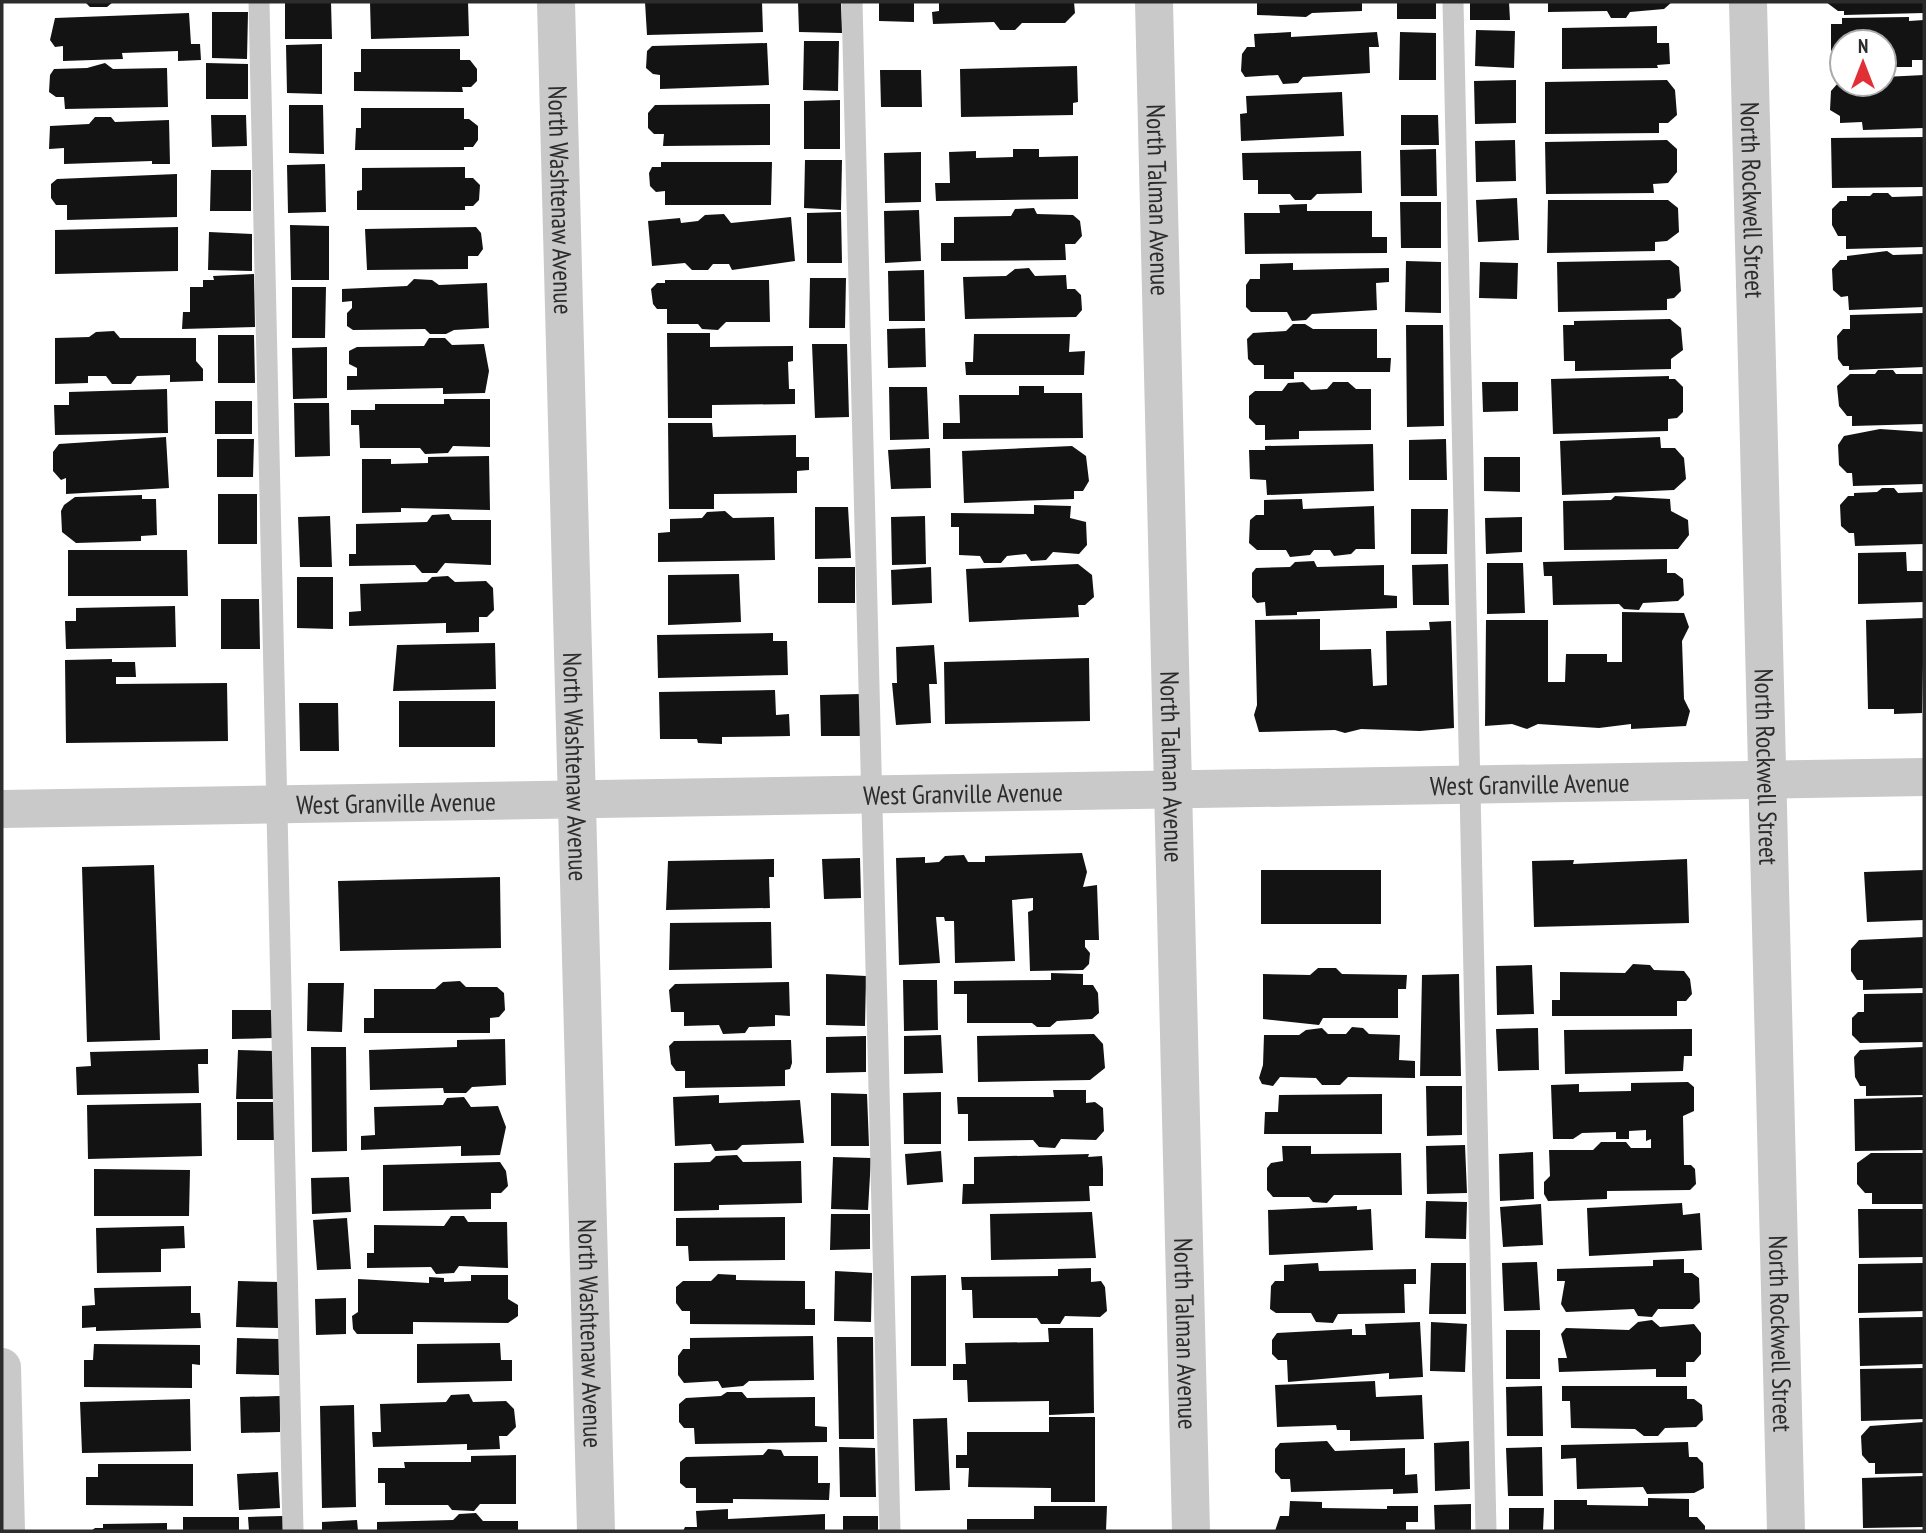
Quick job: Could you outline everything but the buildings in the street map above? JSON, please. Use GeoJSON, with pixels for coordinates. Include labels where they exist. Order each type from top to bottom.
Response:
{"type":"FeatureCollection","features":[{"type":"Feature","properties":{"kind":"street","name":"North Washtenaw Avenue"},"geometry":{"type":"LineString","coordinates":[[556,2],[596,1531]]}},
{"type":"Feature","properties":{"kind":"street","name":"North Talman Avenue"},"geometry":{"type":"LineString","coordinates":[[1154,2],[1191,1531]]}},
{"type":"Feature","properties":{"kind":"street","name":"North Rockwell Street"},"geometry":{"type":"LineString","coordinates":[[1748,2],[1786,1531]]}},
{"type":"Feature","properties":{"kind":"street","name":"West Granville Avenue"},"geometry":{"type":"LineString","coordinates":[[2,809],[1924,777]]}},
{"type":"Feature","properties":{"kind":"street"},"geometry":{"type":"LineString","coordinates":[[2,1367],[6,1531]]}},
{"type":"Feature","properties":{"kind":"lane"},"geometry":{"type":"LineString","coordinates":[[259,2],[293,1531]]}},
{"type":"Feature","properties":{"kind":"lane"},"geometry":{"type":"LineString","coordinates":[[852,2],[890,1531]]}},
{"type":"Feature","properties":{"kind":"lane"},"geometry":{"type":"LineString","coordinates":[[1453,2],[1486,1531]]}}]}
